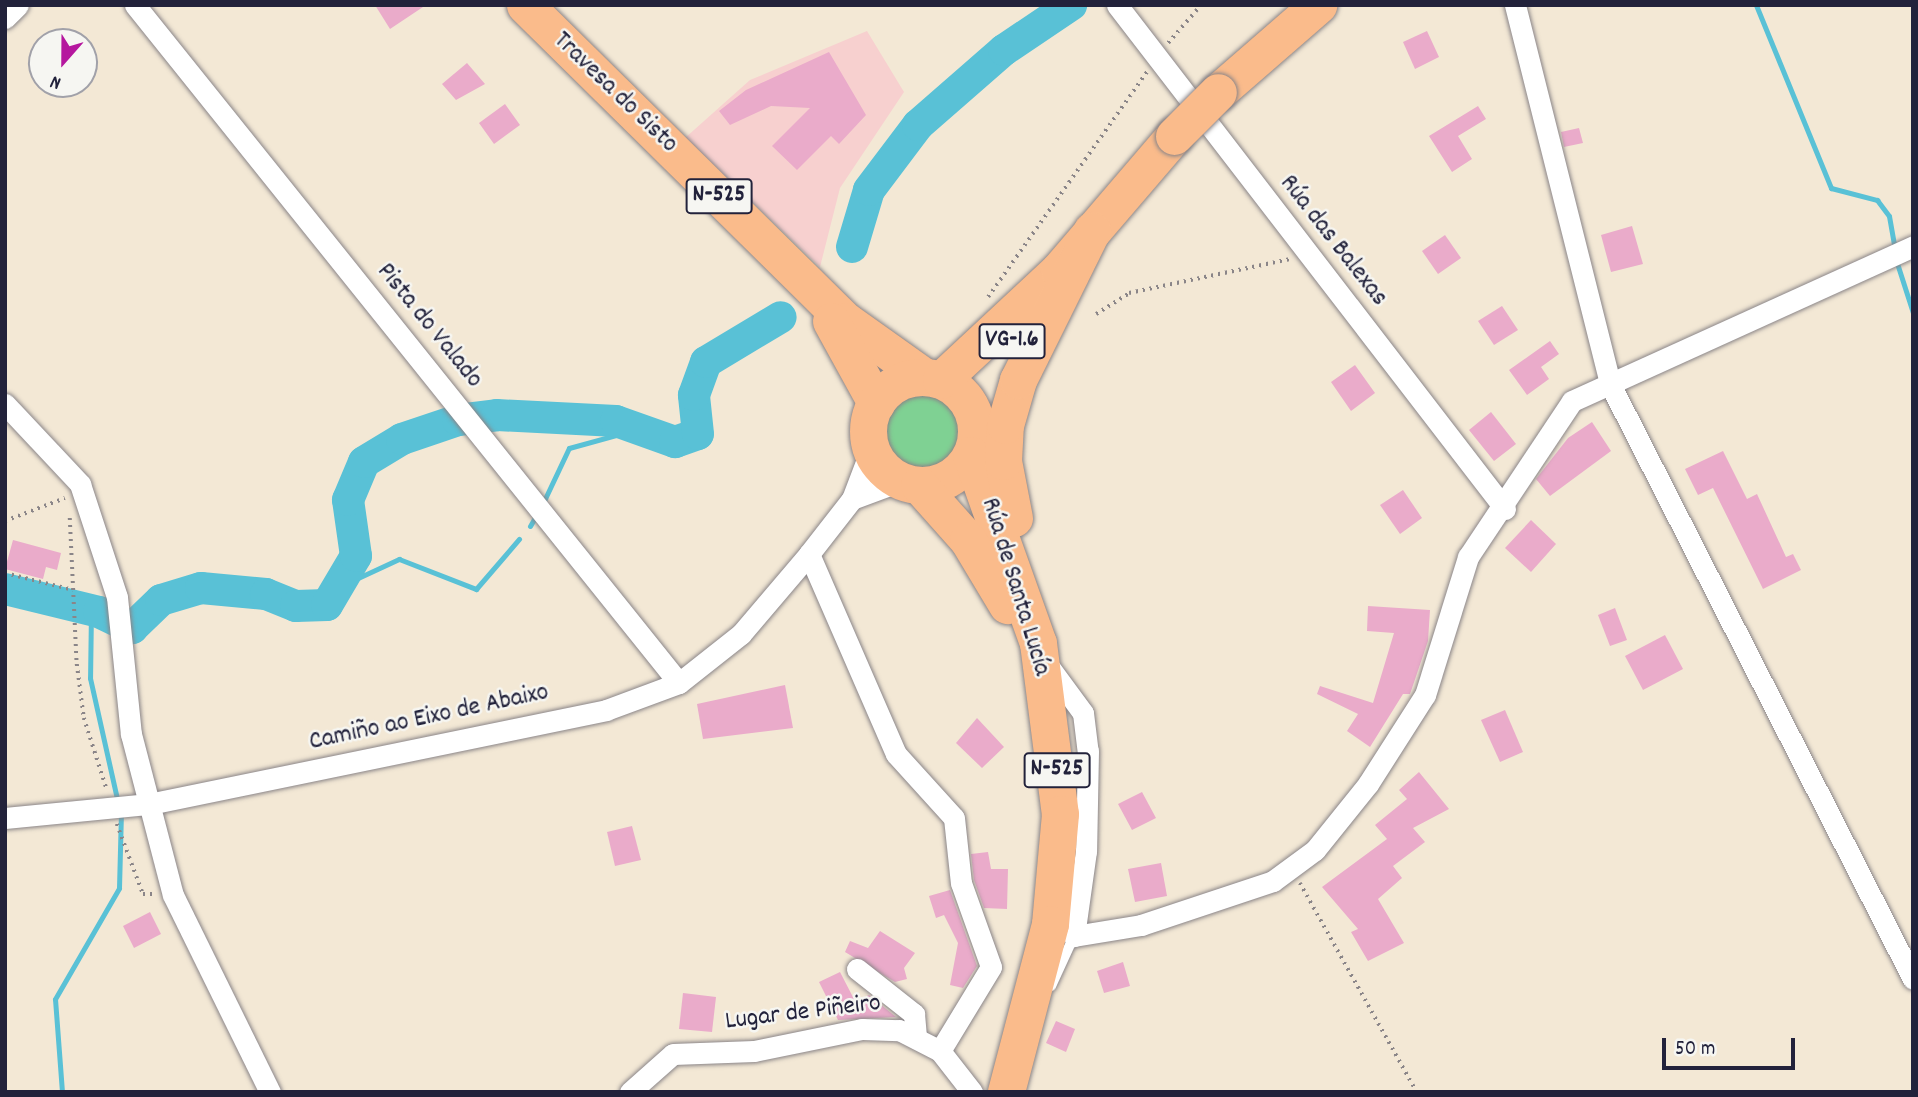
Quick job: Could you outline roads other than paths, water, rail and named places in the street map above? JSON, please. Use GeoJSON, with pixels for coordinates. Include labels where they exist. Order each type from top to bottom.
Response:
{"type":"FeatureCollection","features":[{"type":"Feature","properties":{"kind":"highway","name":"Travesa do Sisto"},"geometry":{"type":"LineString","coordinates":[[509,5],[827,317],[876,402]]}},
{"type":"Feature","properties":{"kind":"highway","name":"Travesa do Sisto"},"geometry":{"type":"LineString","coordinates":[[525,5],[833,308],[932,378]]}},
{"type":"Feature","properties":{"kind":"highway","name":"VG-1.6"},"geometry":{"type":"LineString","coordinates":[[975,419],[1002,357],[1059,270],[1174,136],[1218,92],[1318,5]]}},
{"type":"Feature","properties":{"kind":"highway"},"geometry":{"type":"LineString","coordinates":[[1026,628],[1031,587],[1003,461],[1005,425],[1018,380],[1093,230]]}},
{"type":"Feature","properties":{"kind":"highway","name":"VG-1.6"},"geometry":{"type":"LineString","coordinates":[[932,378],[1059,270]]}},
{"type":"Feature","properties":{"kind":"highway"},"geometry":{"type":"LineString","coordinates":[[871,449],[876,402],[896,384],[932,378]]}},
{"type":"Feature","properties":{"kind":"highway","name":"N-525"},"geometry":{"type":"LineString","coordinates":[[932,378],[969,402],[975,419],[971,455]]}},
{"type":"Feature","properties":{"kind":"highway","name":"N-525"},"geometry":{"type":"LineString","coordinates":[[871,449],[910,483]]}},
{"type":"Feature","properties":{"kind":"highway"},"geometry":{"type":"LineString","coordinates":[[910,483],[950,478],[971,455]]}},
{"type":"Feature","properties":{"kind":"highway","name":"Rúa de Santa Lucía"},"geometry":{"type":"LineString","coordinates":[[971,455],[1026,628],[1054,702],[1060,859],[1000,1086]]}},
{"type":"Feature","properties":{"kind":"highway","name":"Rúa de Santa Lucía"},"geometry":{"type":"LineString","coordinates":[[910,483],[968,540],[1026,628],[1040,759],[1040,859],[1000,1086]]}},
{"type":"Feature","properties":{"kind":"street"},"geometry":{"type":"LineString","coordinates":[[5,18],[18,5]]}},
{"type":"Feature","properties":{"kind":"street","name":"Pista do Valado"},"geometry":{"type":"LineString","coordinates":[[135,5],[679,683]]}},
{"type":"Feature","properties":{"kind":"street"},"geometry":{"type":"LineString","coordinates":[[1515,5],[1611,386],[1913,979]]}},
{"type":"Feature","properties":{"kind":"street","name":"Rúa das Balexas"},"geometry":{"type":"LineString","coordinates":[[1123,12],[1505,509]]}},
{"type":"Feature","properties":{"kind":"street"},"geometry":{"type":"LineString","coordinates":[[1054,702],[1070,719],[1088,751],[1086,852],[1074,936],[1233,900],[1292,867],[1315,850],[1368,784],[1425,695],[1468,557],[1505,509],[1563,411],[1585,393],[1611,386],[1913,246]]}},
{"type":"Feature","properties":{"kind":"street"},"geometry":{"type":"LineString","coordinates":[[5,404],[80,484],[117,597],[131,734],[123,807],[173,895],[271,1092]]}},
{"type":"Feature","properties":{"kind":"street"},"geometry":{"type":"LineString","coordinates":[[852,499],[871,449]]}},
{"type":"Feature","properties":{"kind":"street"},"geometry":{"type":"LineString","coordinates":[[852,499],[910,483]]}},
{"type":"Feature","properties":{"kind":"street","name":"Camiño ao Eixo de Abaixo"},"geometry":{"type":"LineString","coordinates":[[5,818],[123,807],[606,710],[679,683],[741,634],[852,499]]}},
{"type":"Feature","properties":{"kind":"street"},"geometry":{"type":"LineString","coordinates":[[808,554],[897,754],[954,818],[961,883],[991,967],[940,1051]]}},
{"type":"Feature","properties":{"kind":"street"},"geometry":{"type":"LineString","coordinates":[[1026,628],[1027,638],[1054,702],[1088,751]]}},
{"type":"Feature","properties":{"kind":"street"},"geometry":{"type":"LineString","coordinates":[[1024,958],[1044,915],[1048,884],[1054,702]]}},
{"type":"Feature","properties":{"kind":"street"},"geometry":{"type":"LineString","coordinates":[[857,969],[914,1014],[916,1038]]}},
{"type":"Feature","properties":{"kind":"street","name":"Lugar de Piñeiro"},"geometry":{"type":"LineString","coordinates":[[630,1092],[673,1054],[754,1051],[862,1030],[899,1030],[940,1051],[972,1092]]}},
{"type":"Feature","properties":{"kind":"lane"},"geometry":{"type":"LineString","coordinates":[[537,5],[662,127],[676,131]]}},
{"type":"Feature","properties":{"kind":"lane"},"geometry":{"type":"LineString","coordinates":[[815,268],[833,308]]}},
{"type":"Feature","properties":{"kind":"lane"},"geometry":{"type":"LineString","coordinates":[[1000,1086],[1074,936]]}},
{"type":"Feature","properties":{"kind":"waterway"},"geometry":{"type":"LineString","coordinates":[[852,247],[869,190],[918,125],[1004,50],[1071,5]]}},
{"type":"Feature","properties":{"kind":"waterway"},"geometry":{"type":"LineString","coordinates":[[1756,5],[1831,188],[1877,200],[1889,216],[1895,250]]}},
{"type":"Feature","properties":{"kind":"waterway"},"geometry":{"type":"LineString","coordinates":[[1896,260],[1913,313]]}},
{"type":"Feature","properties":{"kind":"waterway"},"geometry":{"type":"LineString","coordinates":[[5,589],[99,612],[132,628],[161,600],[201,588],[266,594],[296,606],[327,605],[356,556],[348,500],[364,462],[402,439],[458,420],[497,415],[616,421],[675,442],[698,434],[694,395],[706,362],[781,317]]}},
{"type":"Feature","properties":{"kind":"waterway"},"geometry":{"type":"LineString","coordinates":[[542,505],[569,448],[638,429]]}},
{"type":"Feature","properties":{"kind":"waterway"},"geometry":{"type":"LineString","coordinates":[[530,526],[537,514]]}},
{"type":"Feature","properties":{"kind":"waterway"},"geometry":{"type":"LineString","coordinates":[[345,584],[399,559],[476,589],[519,539]]}},
{"type":"Feature","properties":{"kind":"waterway"},"geometry":{"type":"LineString","coordinates":[[91,610],[90,678],[118,803]]}},
{"type":"Feature","properties":{"kind":"waterway"},"geometry":{"type":"LineString","coordinates":[[62,1092],[55,999],[119,888],[121,812]]}}]}
